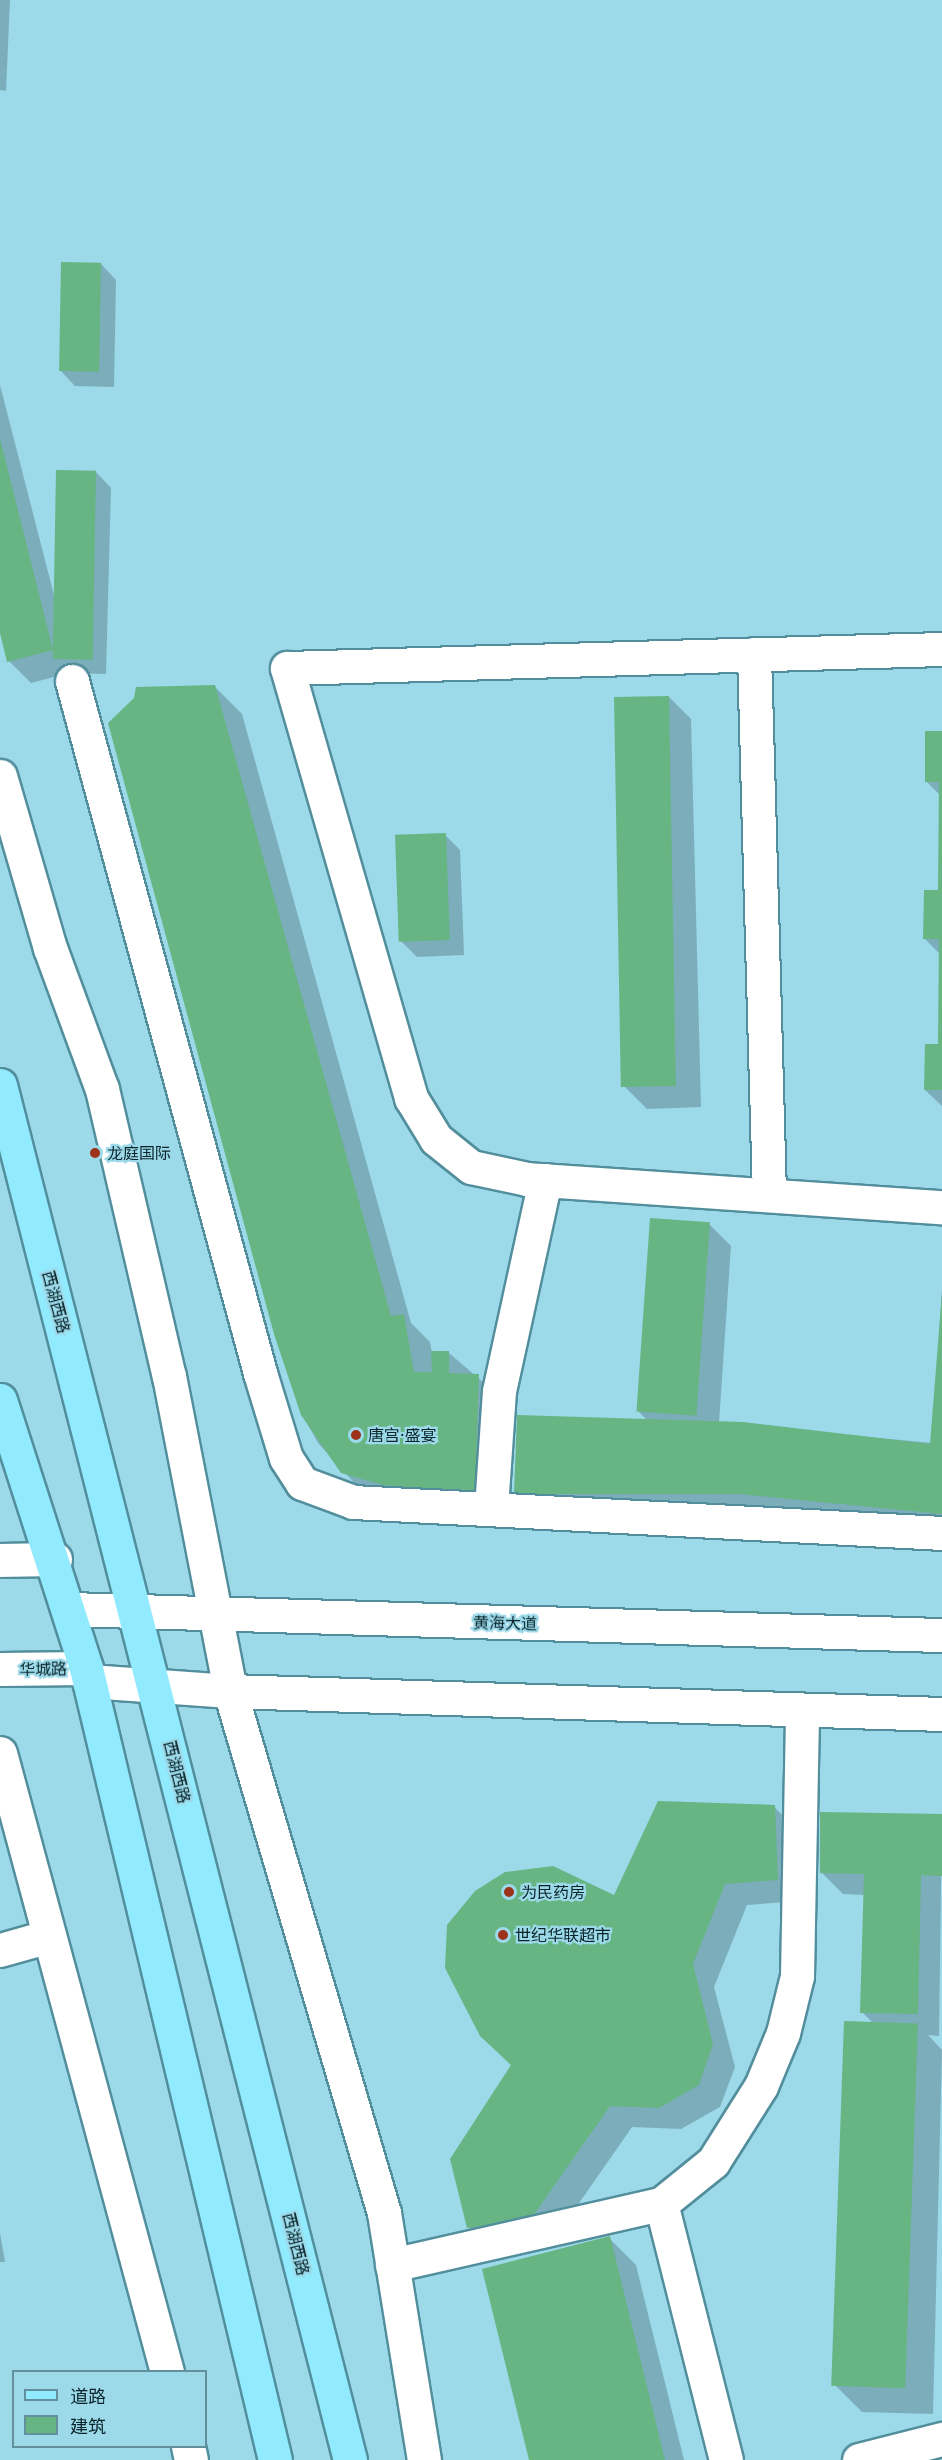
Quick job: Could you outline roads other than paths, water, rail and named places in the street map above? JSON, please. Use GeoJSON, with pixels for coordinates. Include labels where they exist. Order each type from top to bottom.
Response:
{"type":"FeatureCollection","features":[{"type":"Feature","properties":{"kind":"main road","name":"西湖西路"},"geometry":{"type":"LineString","coordinates":[[0,1085],[137,1614],[351,2460]]}},
{"type":"Feature","properties":{"kind":"main road"},"geometry":{"type":"LineString","coordinates":[[0,1400],[55,1559],[88,1675],[275,2460]]}},
{"type":"Feature","properties":{"kind":"street"},"geometry":{"type":"LineString","coordinates":[[942,649],[287,668],[411,1098],[436,1139],[471,1167],[545,1180],[942,1207]]}},
{"type":"Feature","properties":{"kind":"street"},"geometry":{"type":"LineString","coordinates":[[754,654],[769,1195]]}},
{"type":"Feature","properties":{"kind":"street"},"geometry":{"type":"LineString","coordinates":[[72,681],[286,1458],[302,1483],[322,1495],[353,1502],[942,1533]]}},
{"type":"Feature","properties":{"kind":"street"},"geometry":{"type":"LineString","coordinates":[[0,777],[50,948],[102,1089],[169,1376],[230,1691],[384,2213],[424,2460]]}},
{"type":"Feature","properties":{"kind":"street"},"geometry":{"type":"LineString","coordinates":[[491,1508],[499,1391],[545,1180]]}},
{"type":"Feature","properties":{"kind":"street"},"geometry":{"type":"LineString","coordinates":[[0,1560],[55,1559]]}},
{"type":"Feature","properties":{"kind":"street","name":"黄海大道"},"geometry":{"type":"LineString","coordinates":[[69,1609],[137,1614],[942,1635]]}},
{"type":"Feature","properties":{"kind":"street","name":"华城路"},"geometry":{"type":"LineString","coordinates":[[0,1670],[88,1675]]}},
{"type":"Feature","properties":{"kind":"street"},"geometry":{"type":"LineString","coordinates":[[88,1675],[230,1691],[942,1714]]}},
{"type":"Feature","properties":{"kind":"street"},"geometry":{"type":"LineString","coordinates":[[392,2265],[661,2204],[713,2162],[761,2086],[783,2033],[796,1977],[802,1710]]}},
{"type":"Feature","properties":{"kind":"street"},"geometry":{"type":"LineString","coordinates":[[0,1753],[166,2370]]}},
{"type":"Feature","properties":{"kind":"street"},"geometry":{"type":"LineString","coordinates":[[0,1950],[49,1936]]}},
{"type":"Feature","properties":{"kind":"street"},"geometry":{"type":"LineString","coordinates":[[661,2204],[726,2460]]}},
{"type":"Feature","properties":{"kind":"street"},"geometry":{"type":"LineString","coordinates":[[859,2460],[942,2439]]}},
{"type":"Feature","properties":{"kind":"place","name":"龙庭国际"},"geometry":{"type":"Point","coordinates":[95,1153]}},
{"type":"Feature","properties":{"kind":"place","name":"唐宫·盛宴"},"geometry":{"type":"Point","coordinates":[356,1435]}},
{"type":"Feature","properties":{"kind":"place","name":"为民药房"},"geometry":{"type":"Point","coordinates":[509,1892]}},
{"type":"Feature","properties":{"kind":"place","name":"世纪华联超市"},"geometry":{"type":"Point","coordinates":[503,1935]}}]}
